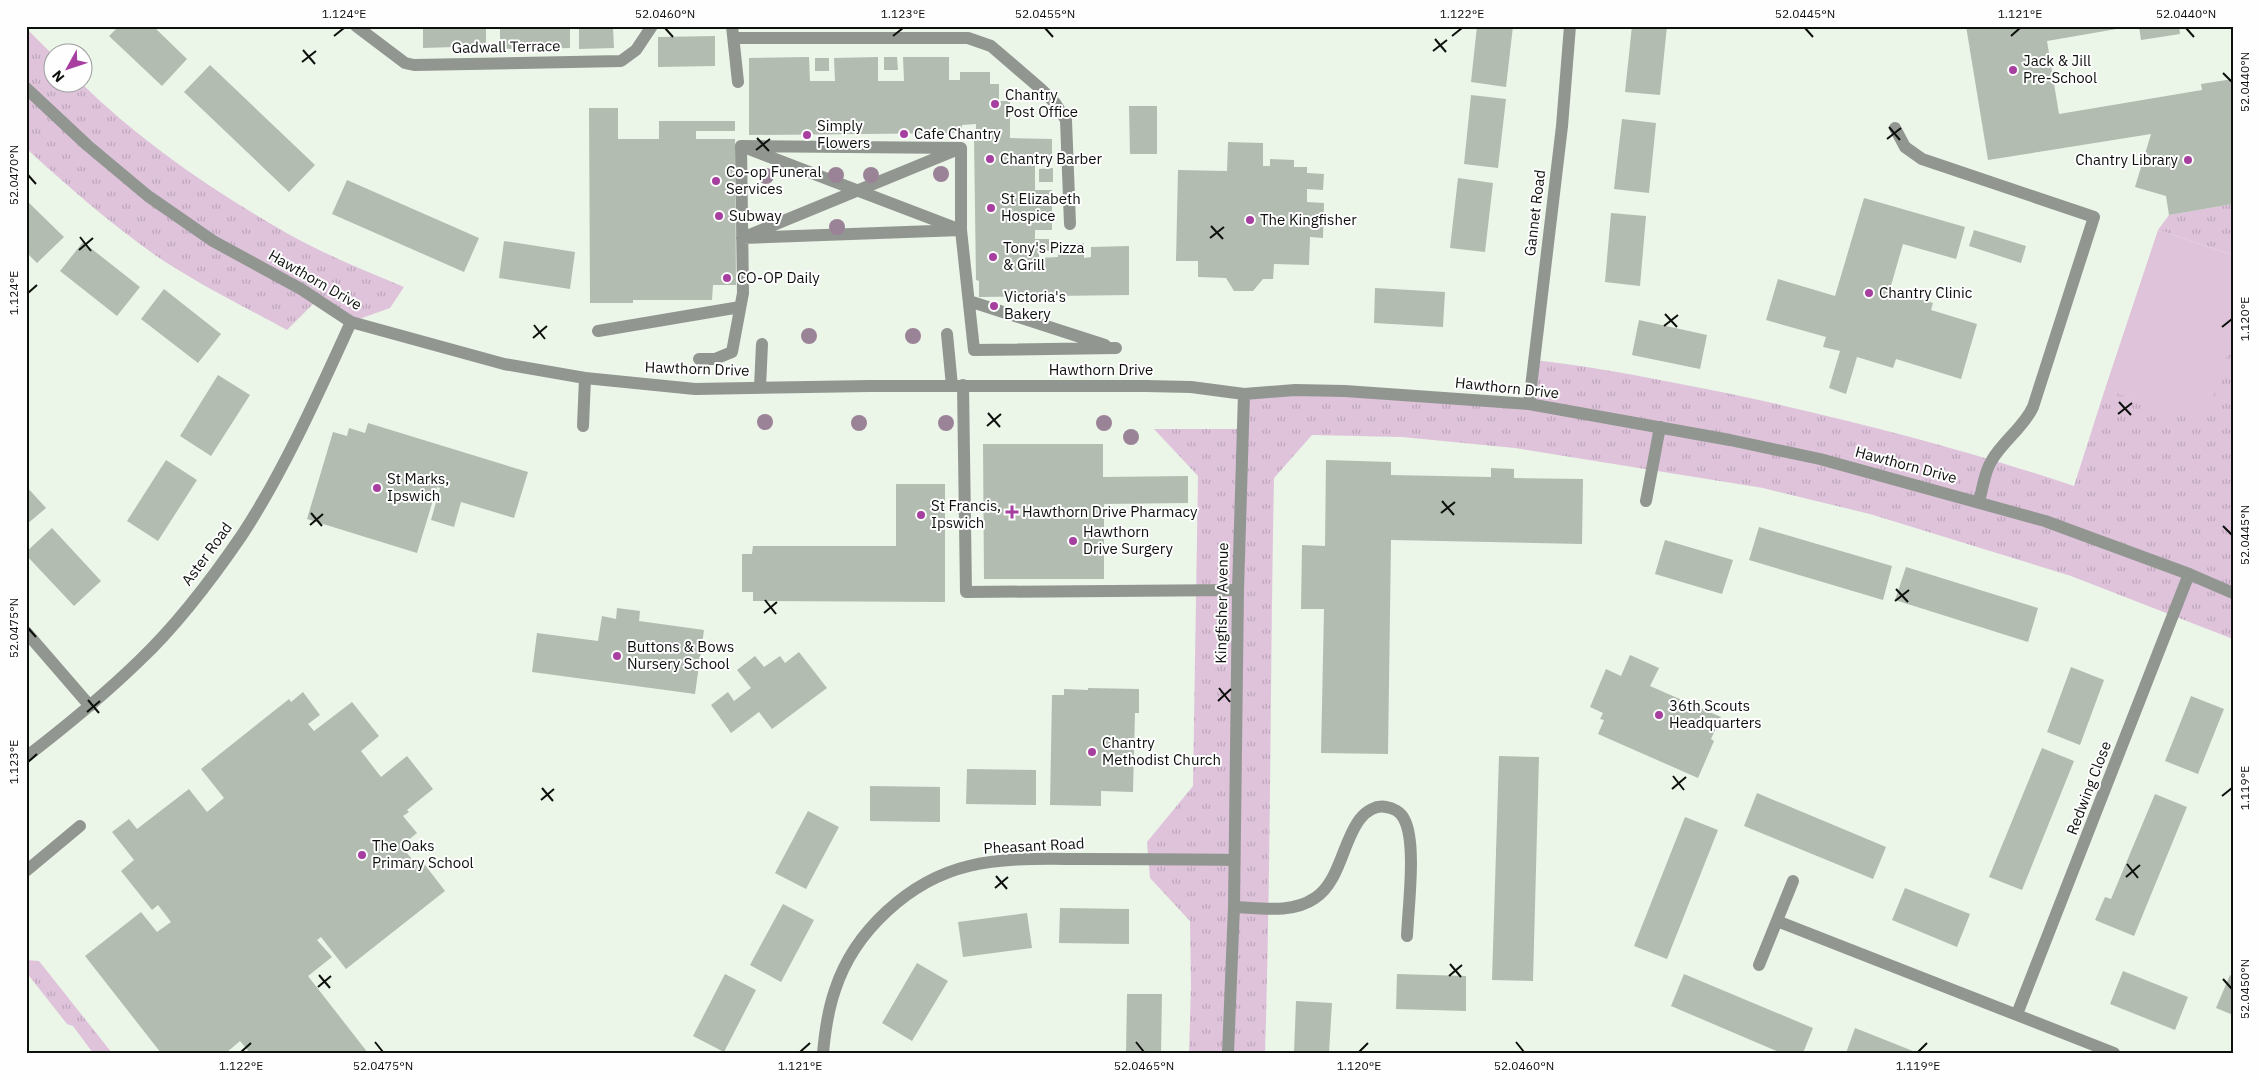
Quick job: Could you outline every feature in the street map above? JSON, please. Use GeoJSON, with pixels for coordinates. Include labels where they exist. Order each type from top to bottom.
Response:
{"type":"FeatureCollection","features":[{"type":"Feature","properties":{"kind":"street","name":"Gadwall Terrace"},"geometry":{"type":"LineString","coordinates":[[356,26],[405,63],[414,64],[621,62],[636,50],[652,26]]}},
{"type":"Feature","properties":{"kind":"street","name":"Gannet Road"},"geometry":{"type":"LineString","coordinates":[[1529,404],[1562,126],[1570,26]]}},
{"type":"Feature","properties":{"kind":"street"},"geometry":{"type":"LineString","coordinates":[[738,82],[733,32],[968,38],[991,46],[1041,89],[1055,103],[1066,120],[1070,224]]}},
{"type":"Feature","properties":{"kind":"street","name":"Hawthorn Drive"},"geometry":{"type":"LineString","coordinates":[[26,88],[87,145],[148,196],[213,241],[301,289],[351,322],[504,364],[585,378],[672,388],[1164,386],[1191,387],[1244,394],[1295,390],[1331,390],[1529,404],[1820,458],[2045,521],[2189,574],[2233,594]]}},
{"type":"Feature","properties":{"kind":"street"},"geometry":{"type":"LineString","coordinates":[[1895,128],[1905,147],[1922,159],[2094,217],[2033,407],[2028,417],[1992,459],[1986,472],[1979,501]]}},
{"type":"Feature","properties":{"kind":"street"},"geometry":{"type":"LineString","coordinates":[[741,146],[961,148]]}},
{"type":"Feature","properties":{"kind":"street"},"geometry":{"type":"LineString","coordinates":[[741,146],[961,230]]}},
{"type":"Feature","properties":{"kind":"street"},"geometry":{"type":"LineString","coordinates":[[699,359],[715,360],[732,352],[743,293],[741,146]]}},
{"type":"Feature","properties":{"kind":"street"},"geometry":{"type":"LineString","coordinates":[[742,238],[961,148]]}},
{"type":"Feature","properties":{"kind":"street"},"geometry":{"type":"LineString","coordinates":[[961,148],[961,230],[974,350],[1116,348],[969,301]]}},
{"type":"Feature","properties":{"kind":"street"},"geometry":{"type":"LineString","coordinates":[[742,238],[961,230]]}},
{"type":"Feature","properties":{"kind":"street"},"geometry":{"type":"LineString","coordinates":[[598,331],[740,307]]}},
{"type":"Feature","properties":{"kind":"street","name":"Aster Road"},"geometry":{"type":"LineString","coordinates":[[26,758],[90,706],[140,660],[165,634],[241,535],[258,508],[299,431],[351,322]]}},
{"type":"Feature","properties":{"kind":"street"},"geometry":{"type":"LineString","coordinates":[[946,334],[958,386],[966,592],[1238,590]]}},
{"type":"Feature","properties":{"kind":"street"},"geometry":{"type":"LineString","coordinates":[[760,387],[762,344]]}},
{"type":"Feature","properties":{"kind":"street"},"geometry":{"type":"LineString","coordinates":[[583,426],[585,378]]}},
{"type":"Feature","properties":{"kind":"street","name":"Kingfisher Avenue"},"geometry":{"type":"LineString","coordinates":[[1228,1053],[1234,907],[1238,590],[1244,394]]}},
{"type":"Feature","properties":{"kind":"street"},"geometry":{"type":"LineString","coordinates":[[1646,501],[1660,427]]}},
{"type":"Feature","properties":{"kind":"street","name":"Redwing Close"},"geometry":{"type":"LineString","coordinates":[[2017,1014],[2189,574]]}},
{"type":"Feature","properties":{"kind":"street"},"geometry":{"type":"LineString","coordinates":[[26,632],[90,706]]}},
{"type":"Feature","properties":{"kind":"street"},"geometry":{"type":"LineString","coordinates":[[1234,907],[1298,907],[1317,897],[1332,878],[1358,821],[1371,810],[1384,806],[1398,812],[1404,818],[1410,838],[1407,936]]}},
{"type":"Feature","properties":{"kind":"street"},"geometry":{"type":"LineString","coordinates":[[26,871],[80,826]]}},
{"type":"Feature","properties":{"kind":"street","name":"Pheasant Road"},"geometry":{"type":"LineString","coordinates":[[823,1053],[826,1028],[835,988],[854,950],[890,908],[926,884],[946,874],[969,866],[992,862],[1049,859],[1234,860]]}},
{"type":"Feature","properties":{"kind":"street"},"geometry":{"type":"LineString","coordinates":[[1759,965],[1793,881]]}},
{"type":"Feature","properties":{"kind":"street"},"geometry":{"type":"LineString","coordinates":[[1777,921],[2114,1053]]}},
{"type":"Feature","properties":{"kind":"green space"},"geometry":{"type":"Polygon","coordinates":[[[26,28],[42,44],[42,92],[90,92],[154,146],[234,202],[304,242],[404,287],[390,308],[351,322],[317,300],[287,330],[220,294],[155,255],[121,230],[26,148],[26,28]]]}},
{"type":"Feature","properties":{"kind":"green space"},"geometry":{"type":"Polygon","coordinates":[[[2233,204],[2233,255],[2158,230],[2169,215],[2233,204]]]}},
{"type":"Feature","properties":{"kind":"green space"},"geometry":{"type":"Polygon","coordinates":[[[2158,230],[2233,255],[2233,337],[2205,423],[2105,389],[2158,230]]]}},
{"type":"Feature","properties":{"kind":"green space"},"geometry":{"type":"Polygon","coordinates":[[[2233,337],[2233,639],[2071,576],[1870,514],[1763,488],[1515,448],[1402,437],[1312,435],[1274,478],[1265,1053],[1189,1053],[1190,921],[1150,878],[1147,842],[1193,786],[1198,476],[1154,429],[1243,429],[1244,394],[1295,390],[1529,404],[1534,360],[1583,366],[1657,379],[1818,414],[1904,435],[2074,486],[2105,389],[2204,422],[2233,337]]]}},
{"type":"Feature","properties":{"kind":"green space"},"geometry":{"type":"Polygon","coordinates":[[[26,960],[39,961],[112,1053],[93,1053],[73,1026],[67,1024],[26,972],[26,960]]]}},
{"type":"Feature","properties":{"kind":"building"},"geometry":{"type":"Polygon","coordinates":[[[119,26],[153,26],[187,59],[162,86],[109,36],[119,26]]]}},
{"type":"Feature","properties":{"kind":"building"},"geometry":{"type":"Polygon","coordinates":[[[423,26],[486,26],[486,46],[423,48],[423,26]]]}},
{"type":"Feature","properties":{"kind":"building"},"geometry":{"type":"Polygon","coordinates":[[[500,26],[570,26],[570,48],[500,49],[500,26]]]}},
{"type":"Feature","properties":{"kind":"building"},"geometry":{"type":"Polygon","coordinates":[[[579,26],[613,26],[614,48],[579,49],[579,26]]]}},
{"type":"Feature","properties":{"kind":"building"},"geometry":{"type":"Polygon","coordinates":[[[1477,26],[1513,26],[1506,87],[1471,82],[1477,26]]]}},
{"type":"Feature","properties":{"kind":"building"},"geometry":{"type":"Polygon","coordinates":[[[1632,26],[1667,26],[1660,95],[1625,92],[1632,26]]]}},
{"type":"Feature","properties":{"kind":"building"},"geometry":{"type":"Polygon","coordinates":[[[1966,26],[2134,26],[2047,41],[2059,114],[2202,90],[2201,84],[2233,79],[2233,204],[2169,215],[2166,196],[2135,187],[2151,134],[1988,160],[1966,26]]]}},
{"type":"Feature","properties":{"kind":"building"},"geometry":{"type":"Polygon","coordinates":[[[2139,26],[2179,26],[2180,34],[2141,40],[2139,26]]]}},
{"type":"Feature","properties":{"kind":"building"},"geometry":{"type":"Polygon","coordinates":[[[715,36],[715,66],[658,67],[658,37],[715,36]]]}},
{"type":"Feature","properties":{"kind":"building"},"geometry":{"type":"Polygon","coordinates":[[[809,57],[810,81],[835,81],[834,58],[878,57],[878,81],[904,81],[903,57],[949,57],[949,80],[960,80],[960,72],[990,72],[990,84],[999,84],[999,101],[1010,101],[1010,138],[1052,139],[1052,160],[1035,161],[1035,190],[1052,190],[1052,230],[1035,230],[1035,239],[1049,239],[1049,251],[1039,251],[1039,258],[1058,257],[1058,243],[1084,243],[1084,258],[1091,257],[1091,247],[1129,246],[1129,295],[979,297],[979,281],[976,280],[974,139],[976,140],[976,124],[962,125],[962,133],[749,135],[749,58],[809,57]]]}},
{"type":"Feature","properties":{"kind":"building"},"geometry":{"type":"Polygon","coordinates":[[[884,57],[897,57],[898,70],[884,70],[884,57]]]}},
{"type":"Feature","properties":{"kind":"building"},"geometry":{"type":"Polygon","coordinates":[[[815,58],[829,58],[829,71],[815,71],[815,58]]]}},
{"type":"Feature","properties":{"kind":"building"},"geometry":{"type":"Polygon","coordinates":[[[210,65],[315,165],[289,192],[184,92],[210,65]]]}},
{"type":"Feature","properties":{"kind":"building"},"geometry":{"type":"Polygon","coordinates":[[[1471,95],[1506,99],[1498,168],[1464,164],[1471,95]]]}},
{"type":"Feature","properties":{"kind":"building"},"geometry":{"type":"Polygon","coordinates":[[[1129,106],[1157,106],[1157,154],[1130,154],[1129,106]]]}},
{"type":"Feature","properties":{"kind":"building"},"geometry":{"type":"Polygon","coordinates":[[[589,108],[618,108],[618,139],[659,139],[659,121],[735,121],[735,131],[696,131],[696,139],[735,139],[736,285],[713,285],[712,300],[633,300],[633,303],[590,303],[589,108]]]}},
{"type":"Feature","properties":{"kind":"building"},"geometry":{"type":"Polygon","coordinates":[[[1622,119],[1656,123],[1649,193],[1614,189],[1622,119]]]}},
{"type":"Feature","properties":{"kind":"building","name":"The Kingfisher"},"geometry":{"type":"Polygon","coordinates":[[[1228,142],[1263,143],[1263,166],[1270,166],[1270,159],[1294,160],[1294,167],[1307,167],[1307,173],[1324,174],[1323,190],[1307,189],[1307,202],[1324,203],[1323,238],[1310,237],[1309,265],[1274,264],[1273,279],[1263,279],[1253,291],[1234,291],[1226,278],[1198,277],[1198,261],[1176,261],[1178,170],[1227,171],[1228,142]]]}},
{"type":"Feature","properties":{"kind":"building"},"geometry":{"type":"Polygon","coordinates":[[[1053,168],[1053,182],[1039,182],[1039,169],[1053,168]]]}},
{"type":"Feature","properties":{"kind":"building"},"geometry":{"type":"Polygon","coordinates":[[[1458,178],[1493,183],[1485,252],[1450,248],[1458,178]]]}},
{"type":"Feature","properties":{"kind":"building"},"geometry":{"type":"Polygon","coordinates":[[[347,180],[479,238],[464,272],[332,214],[347,180]]]}},
{"type":"Feature","properties":{"kind":"building","name":"Chantry Clinic"},"geometry":{"type":"Polygon","coordinates":[[[1864,198],[1965,227],[1956,259],[1903,244],[1890,289],[1933,303],[1931,310],[1977,324],[1961,379],[1896,359],[1893,368],[1857,357],[1846,394],[1829,388],[1840,351],[1823,347],[1826,337],[1766,320],[1778,279],[1835,296],[1864,198]]]}},
{"type":"Feature","properties":{"kind":"building"},"geometry":{"type":"Polygon","coordinates":[[[26,200],[64,237],[37,263],[26,252],[26,200]]]}},
{"type":"Feature","properties":{"kind":"building"},"geometry":{"type":"Polygon","coordinates":[[[1611,213],[1646,216],[1640,286],[1605,282],[1611,213]]]}},
{"type":"Feature","properties":{"kind":"building"},"geometry":{"type":"Polygon","coordinates":[[[1974,230],[2026,246],[2021,263],[1969,246],[1974,230]]]}},
{"type":"Feature","properties":{"kind":"building"},"geometry":{"type":"Polygon","coordinates":[[[504,241],[575,252],[570,289],[499,278],[504,241]]]}},
{"type":"Feature","properties":{"kind":"building"},"geometry":{"type":"Polygon","coordinates":[[[83,242],[140,287],[117,316],[60,271],[83,242]]]}},
{"type":"Feature","properties":{"kind":"building"},"geometry":{"type":"Polygon","coordinates":[[[1375,288],[1445,292],[1443,327],[1374,323],[1375,288]]]}},
{"type":"Feature","properties":{"kind":"building"},"geometry":{"type":"Polygon","coordinates":[[[164,289],[221,334],[198,363],[141,319],[164,289]]]}},
{"type":"Feature","properties":{"kind":"building"},"geometry":{"type":"Polygon","coordinates":[[[1639,320],[1707,335],[1700,369],[1632,355],[1639,320]]]}},
{"type":"Feature","properties":{"kind":"building"},"geometry":{"type":"Polygon","coordinates":[[[218,375],[250,395],[211,456],[180,436],[218,375]]]}},
{"type":"Feature","properties":{"kind":"building","name":"St Marks, Ipswich"},"geometry":{"type":"Polygon","coordinates":[[[368,423],[528,472],[514,518],[461,502],[454,527],[431,520],[440,488],[437,487],[417,553],[307,519],[333,432],[347,436],[349,428],[365,433],[368,423]]]}},
{"type":"Feature","properties":{"kind":"building"},"geometry":{"type":"Polygon","coordinates":[[[983,444],[1103,444],[1103,477],[1188,476],[1188,503],[1104,504],[1104,579],[984,579],[983,444]]]}},
{"type":"Feature","properties":{"kind":"building"},"geometry":{"type":"Polygon","coordinates":[[[166,460],[197,480],[158,541],[127,521],[166,460]]]}},
{"type":"Feature","properties":{"kind":"building"},"geometry":{"type":"Polygon","coordinates":[[[1326,460],[1391,462],[1391,475],[1491,477],[1491,468],[1514,469],[1514,478],[1583,479],[1582,544],[1391,540],[1388,754],[1321,753],[1324,609],[1301,609],[1302,545],[1325,546],[1326,460]]]}},
{"type":"Feature","properties":{"kind":"building","name":"St Francis, Ipswich"},"geometry":{"type":"Polygon","coordinates":[[[896,484],[945,484],[945,602],[753,601],[753,592],[742,592],[742,554],[752,554],[753,546],[896,546],[896,484]]]}},
{"type":"Feature","properties":{"kind":"building"},"geometry":{"type":"Polygon","coordinates":[[[26,486],[46,508],[26,525],[26,486]]]}},
{"type":"Feature","properties":{"kind":"building"},"geometry":{"type":"Polygon","coordinates":[[[1759,527],[1892,566],[1883,600],[1749,560],[1759,527]]]}},
{"type":"Feature","properties":{"kind":"building"},"geometry":{"type":"Polygon","coordinates":[[[52,528],[101,581],[74,606],[26,555],[26,552],[52,528]]]}},
{"type":"Feature","properties":{"kind":"building"},"geometry":{"type":"Polygon","coordinates":[[[1665,540],[1733,560],[1722,594],[1655,574],[1665,540]]]}},
{"type":"Feature","properties":{"kind":"building"},"geometry":{"type":"Polygon","coordinates":[[[1906,567],[2038,608],[2028,642],[1895,600],[1906,567]]]}},
{"type":"Feature","properties":{"kind":"building","name":"Buttons & Bows Nursery School"},"geometry":{"type":"Polygon","coordinates":[[[617,608],[640,611],[639,621],[704,630],[695,694],[532,672],[537,633],[598,641],[602,616],[616,619],[617,608]]]}},
{"type":"Feature","properties":{"kind":"building"},"geometry":{"type":"Polygon","coordinates":[[[799,652],[827,688],[772,729],[759,712],[731,733],[711,705],[728,692],[734,701],[751,688],[737,670],[755,656],[764,667],[780,656],[785,663],[799,652]]]}},
{"type":"Feature","properties":{"kind":"building","name":"36th Scouts Headquarters"},"geometry":{"type":"Polygon","coordinates":[[[1630,655],[1659,668],[1650,686],[1721,717],[1711,739],[1714,741],[1698,778],[1598,734],[1604,720],[1600,719],[1603,713],[1590,707],[1606,669],[1621,676],[1630,655]]]}},
{"type":"Feature","properties":{"kind":"building"},"geometry":{"type":"Polygon","coordinates":[[[2071,667],[2104,680],[2080,745],[2047,732],[2071,667]]]}},
{"type":"Feature","properties":{"kind":"building","name":"Chantry Methodist Church"},"geometry":{"type":"Polygon","coordinates":[[[1088,688],[1139,689],[1139,713],[1135,713],[1133,792],[1101,791],[1101,806],[1050,805],[1052,695],[1064,695],[1064,689],[1088,690],[1088,688]]]}},
{"type":"Feature","properties":{"kind":"building"},"geometry":{"type":"Polygon","coordinates":[[[303,692],[320,715],[308,724],[314,731],[352,702],[379,736],[361,751],[381,777],[407,756],[433,789],[407,810],[409,812],[403,816],[417,833],[401,846],[417,865],[422,861],[445,891],[346,969],[321,937],[317,940],[332,957],[308,976],[368,1053],[250,1053],[240,1041],[226,1053],[161,1053],[85,956],[141,912],[157,932],[171,922],[158,905],[152,910],[121,871],[134,860],[112,832],[129,819],[137,829],[189,789],[207,812],[224,798],[201,769],[289,699],[291,702],[303,692]]]}},
{"type":"Feature","properties":{"kind":"building"},"geometry":{"type":"Polygon","coordinates":[[[2191,696],[2224,709],[2198,774],[2165,761],[2191,696]]]}},
{"type":"Feature","properties":{"kind":"building"},"geometry":{"type":"Polygon","coordinates":[[[2042,748],[2074,761],[2022,890],[1989,877],[2042,748]]]}},
{"type":"Feature","properties":{"kind":"building"},"geometry":{"type":"Polygon","coordinates":[[[1499,756],[1539,757],[1533,981],[1492,980],[1499,756]]]}},
{"type":"Feature","properties":{"kind":"building"},"geometry":{"type":"Polygon","coordinates":[[[967,769],[1036,770],[1036,805],[966,804],[967,769]]]}},
{"type":"Feature","properties":{"kind":"building"},"geometry":{"type":"Polygon","coordinates":[[[870,786],[940,787],[940,822],[870,821],[870,786]]]}},
{"type":"Feature","properties":{"kind":"building"},"geometry":{"type":"Polygon","coordinates":[[[1757,793],[1886,847],[1873,879],[1744,826],[1757,793]]]}},
{"type":"Feature","properties":{"kind":"building"},"geometry":{"type":"Polygon","coordinates":[[[2155,794],[2187,807],[2134,936],[2095,920],[2105,897],[2111,899],[2155,794]]]}},
{"type":"Feature","properties":{"kind":"building"},"geometry":{"type":"Polygon","coordinates":[[[808,811],[839,827],[806,889],[775,873],[808,811]]]}},
{"type":"Feature","properties":{"kind":"building"},"geometry":{"type":"Polygon","coordinates":[[[1685,817],[1718,830],[1667,959],[1634,946],[1685,817]]]}},
{"type":"Feature","properties":{"kind":"building"},"geometry":{"type":"Polygon","coordinates":[[[1905,888],[1970,914],[1957,947],[1892,920],[1905,888]]]}},
{"type":"Feature","properties":{"kind":"building"},"geometry":{"type":"Polygon","coordinates":[[[783,904],[814,920],[781,982],[750,965],[783,904]]]}},
{"type":"Feature","properties":{"kind":"building"},"geometry":{"type":"Polygon","coordinates":[[[1060,908],[1129,909],[1129,944],[1059,943],[1060,908]]]}},
{"type":"Feature","properties":{"kind":"building"},"geometry":{"type":"Polygon","coordinates":[[[1027,913],[1032,948],[963,957],[958,922],[1027,913]]]}},
{"type":"Feature","properties":{"kind":"building"},"geometry":{"type":"Polygon","coordinates":[[[917,963],[948,981],[912,1041],[882,1023],[917,963]]]}},
{"type":"Feature","properties":{"kind":"building"},"geometry":{"type":"Polygon","coordinates":[[[2123,971],[2188,997],[2175,1030],[2110,1004],[2123,971]]]}},
{"type":"Feature","properties":{"kind":"building"},"geometry":{"type":"Polygon","coordinates":[[[725,974],[756,990],[724,1052],[693,1036],[725,974]]]}},
{"type":"Feature","properties":{"kind":"building"},"geometry":{"type":"Polygon","coordinates":[[[1397,974],[1466,976],[1466,1011],[1396,1009],[1397,974]]]}},
{"type":"Feature","properties":{"kind":"building"},"geometry":{"type":"Polygon","coordinates":[[[1684,974],[1813,1028],[1803,1053],[1781,1053],[1671,1006],[1684,974]]]}},
{"type":"Feature","properties":{"kind":"building"},"geometry":{"type":"Polygon","coordinates":[[[2230,975],[2233,977],[2233,1015],[2216,1008],[2230,975]]]}},
{"type":"Feature","properties":{"kind":"building"},"geometry":{"type":"Polygon","coordinates":[[[1127,994],[1162,994],[1161,1053],[1126,1053],[1127,994]]]}},
{"type":"Feature","properties":{"kind":"building"},"geometry":{"type":"Polygon","coordinates":[[[1296,1001],[1332,1003],[1329,1053],[1294,1053],[1296,1001]]]}},
{"type":"Feature","properties":{"kind":"building"},"geometry":{"type":"Polygon","coordinates":[[[1855,1028],[1918,1053],[1846,1053],[1855,1028]]]}},
{"type":"Feature","properties":{"kind":"place","name":"Jack & Jill Pre-School"},"geometry":{"type":"Point","coordinates":[2013,70]}},
{"type":"Feature","properties":{"kind":"place","name":"Chantry Post Office"},"geometry":{"type":"Point","coordinates":[995,104]}},
{"type":"Feature","properties":{"kind":"place","name":"Cafe Chantry"},"geometry":{"type":"Point","coordinates":[904,134]}},
{"type":"Feature","properties":{"kind":"place","name":"Simply Flowers"},"geometry":{"type":"Point","coordinates":[807,135]}},
{"type":"Feature","properties":{"kind":"place","name":"Chantry Barber"},"geometry":{"type":"Point","coordinates":[990,159]}},
{"type":"Feature","properties":{"kind":"place","name":"Chantry Library"},"geometry":{"type":"Point","coordinates":[2188,160]}},
{"type":"Feature","properties":{"kind":"place","name":"Co-op Funeral Services"},"geometry":{"type":"Point","coordinates":[716,181]}},
{"type":"Feature","properties":{"kind":"place","name":"St Elizabeth Hospice"},"geometry":{"type":"Point","coordinates":[991,208]}},
{"type":"Feature","properties":{"kind":"place","name":"Subway"},"geometry":{"type":"Point","coordinates":[719,216]}},
{"type":"Feature","properties":{"kind":"place","name":"The Kingfisher"},"geometry":{"type":"Point","coordinates":[1250,220]}},
{"type":"Feature","properties":{"kind":"place","name":"Tony's Pizza & Grill"},"geometry":{"type":"Point","coordinates":[993,257]}},
{"type":"Feature","properties":{"kind":"place","name":"CO-OP Daily"},"geometry":{"type":"Point","coordinates":[727,278]}},
{"type":"Feature","properties":{"kind":"place","name":"Chantry Clinic"},"geometry":{"type":"Point","coordinates":[1869,293]}},
{"type":"Feature","properties":{"kind":"place","name":"Victoria's Bakery"},"geometry":{"type":"Point","coordinates":[994,306]}},
{"type":"Feature","properties":{"kind":"place","name":"St Marks, Ipswich"},"geometry":{"type":"Point","coordinates":[377,488]}},
{"type":"Feature","properties":{"kind":"place","name":"Hawthorn Drive Pharmacy"},"geometry":{"type":"Point","coordinates":[1012,512]}},
{"type":"Feature","properties":{"kind":"place","name":"St Francis, Ipswich"},"geometry":{"type":"Point","coordinates":[921,515]}},
{"type":"Feature","properties":{"kind":"place","name":"Hawthorn Drive Surgery"},"geometry":{"type":"Point","coordinates":[1073,541]}},
{"type":"Feature","properties":{"kind":"place","name":"Buttons & Bows Nursery School"},"geometry":{"type":"Point","coordinates":[617,656]}},
{"type":"Feature","properties":{"kind":"place","name":"36th Scouts Headquarters"},"geometry":{"type":"Point","coordinates":[1659,715]}},
{"type":"Feature","properties":{"kind":"place","name":"Chantry Methodist Church"},"geometry":{"type":"Point","coordinates":[1092,752]}},
{"type":"Feature","properties":{"kind":"place","name":"The Oaks Primary School"},"geometry":{"type":"Point","coordinates":[362,855]}}]}
